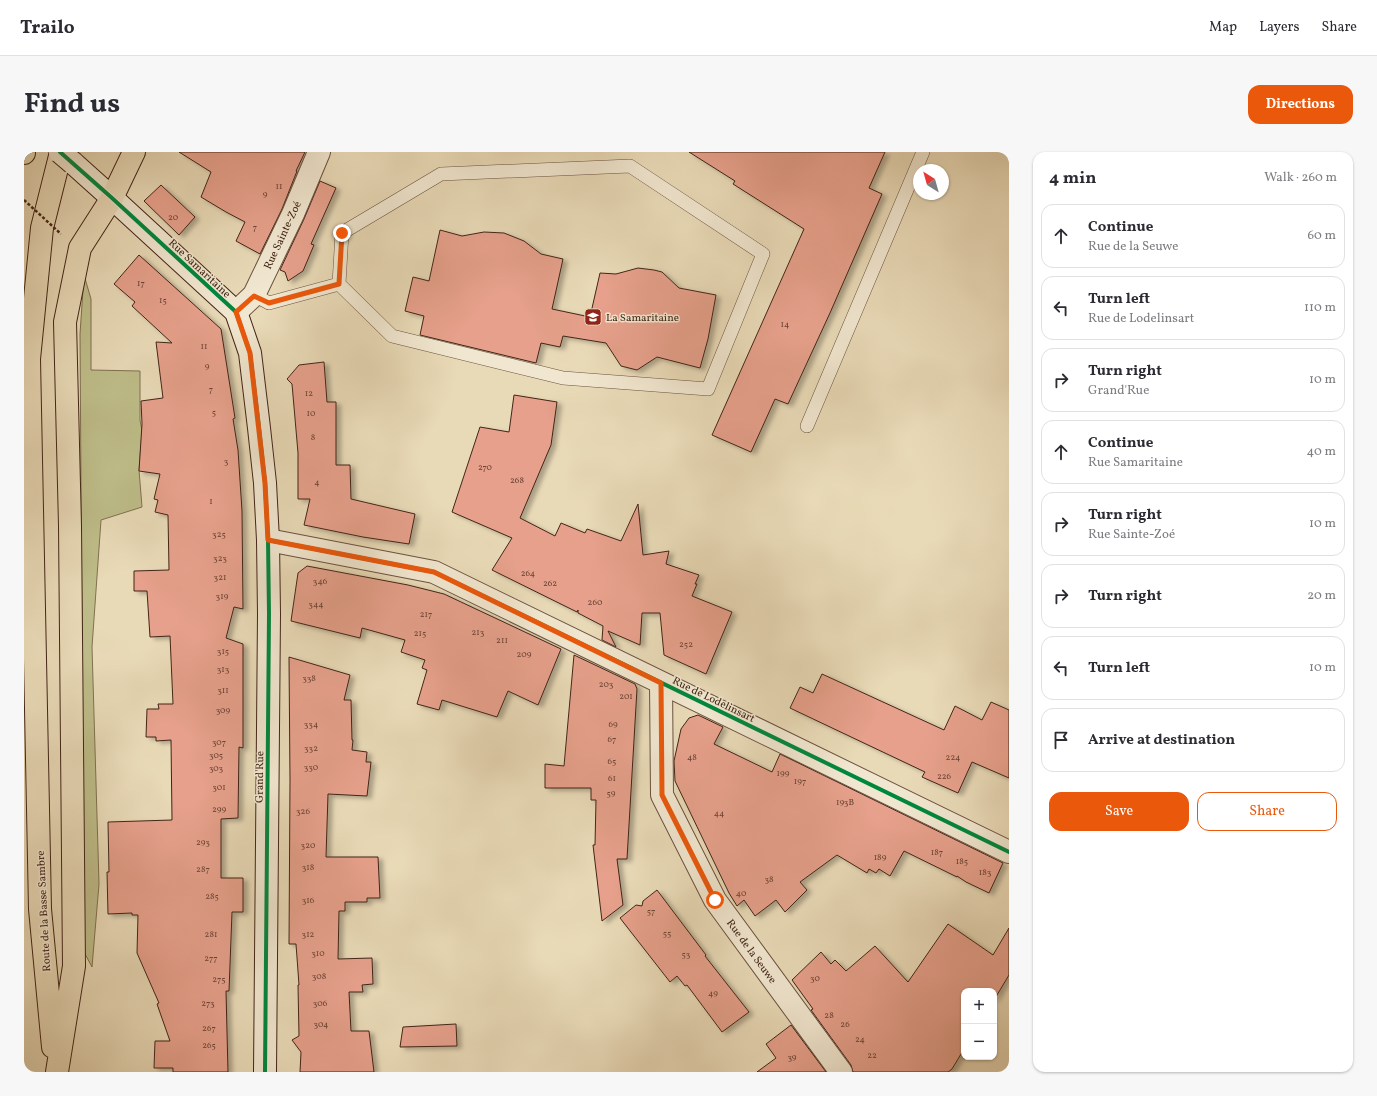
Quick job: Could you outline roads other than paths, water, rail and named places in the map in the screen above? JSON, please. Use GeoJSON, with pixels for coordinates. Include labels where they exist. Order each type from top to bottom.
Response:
{"type":"FeatureCollection","features":[{"type":"Feature","properties":{"kind":"highway"},"geometry":{"type":"LineString","coordinates":[[56,1072],[74,966],[70,526],[65,322],[80,248],[112,198],[134,152]]}},
{"type":"Feature","properties":{"kind":"highway","name":"Route de la Basse Sambre"},"geometry":{"type":"LineString","coordinates":[[56,1072],[40,909],[28,359],[42,228],[64,156]]}},
{"type":"Feature","properties":{"kind":"street","name":"Rue Sainte-Zoé"},"geometry":{"type":"LineString","coordinates":[[236,312],[254,296],[293,214],[320,152]]}},
{"type":"Feature","properties":{"kind":"street","name":"Rue Samaritaine"},"geometry":{"type":"LineString","coordinates":[[64,156],[236,312],[250,353],[265,483]]}},
{"type":"Feature","properties":{"kind":"street","name":"Grand'Rue"},"geometry":{"type":"LineString","coordinates":[[265,483],[268,540],[269,614],[265,1072]]}},
{"type":"Feature","properties":{"kind":"street","name":"Rue de Lodelinsart"},"geometry":{"type":"LineString","coordinates":[[268,540],[434,572],[1009,852]]}},
{"type":"Feature","properties":{"kind":"street","name":"Rue de la Seuwe"},"geometry":{"type":"LineString","coordinates":[[661,683],[662,795],[715,900],[841,1072]]}},
{"type":"Feature","properties":{"kind":"lane"},"geometry":{"type":"LineString","coordinates":[[807,426],[923,152]]}},
{"type":"Feature","properties":{"kind":"lane"},"geometry":{"type":"LineString","coordinates":[[630,166],[763,254],[708,389],[563,378],[392,336],[339,284],[342,233],[441,174],[630,166]]}},
{"type":"Feature","properties":{"kind":"lane"},"geometry":{"type":"LineString","coordinates":[[254,296],[269,303],[339,284]]}},
{"type":"Feature","properties":{"kind":"place","name":"La Samaritaine"},"geometry":{"type":"Point","coordinates":[593,317]}}]}
